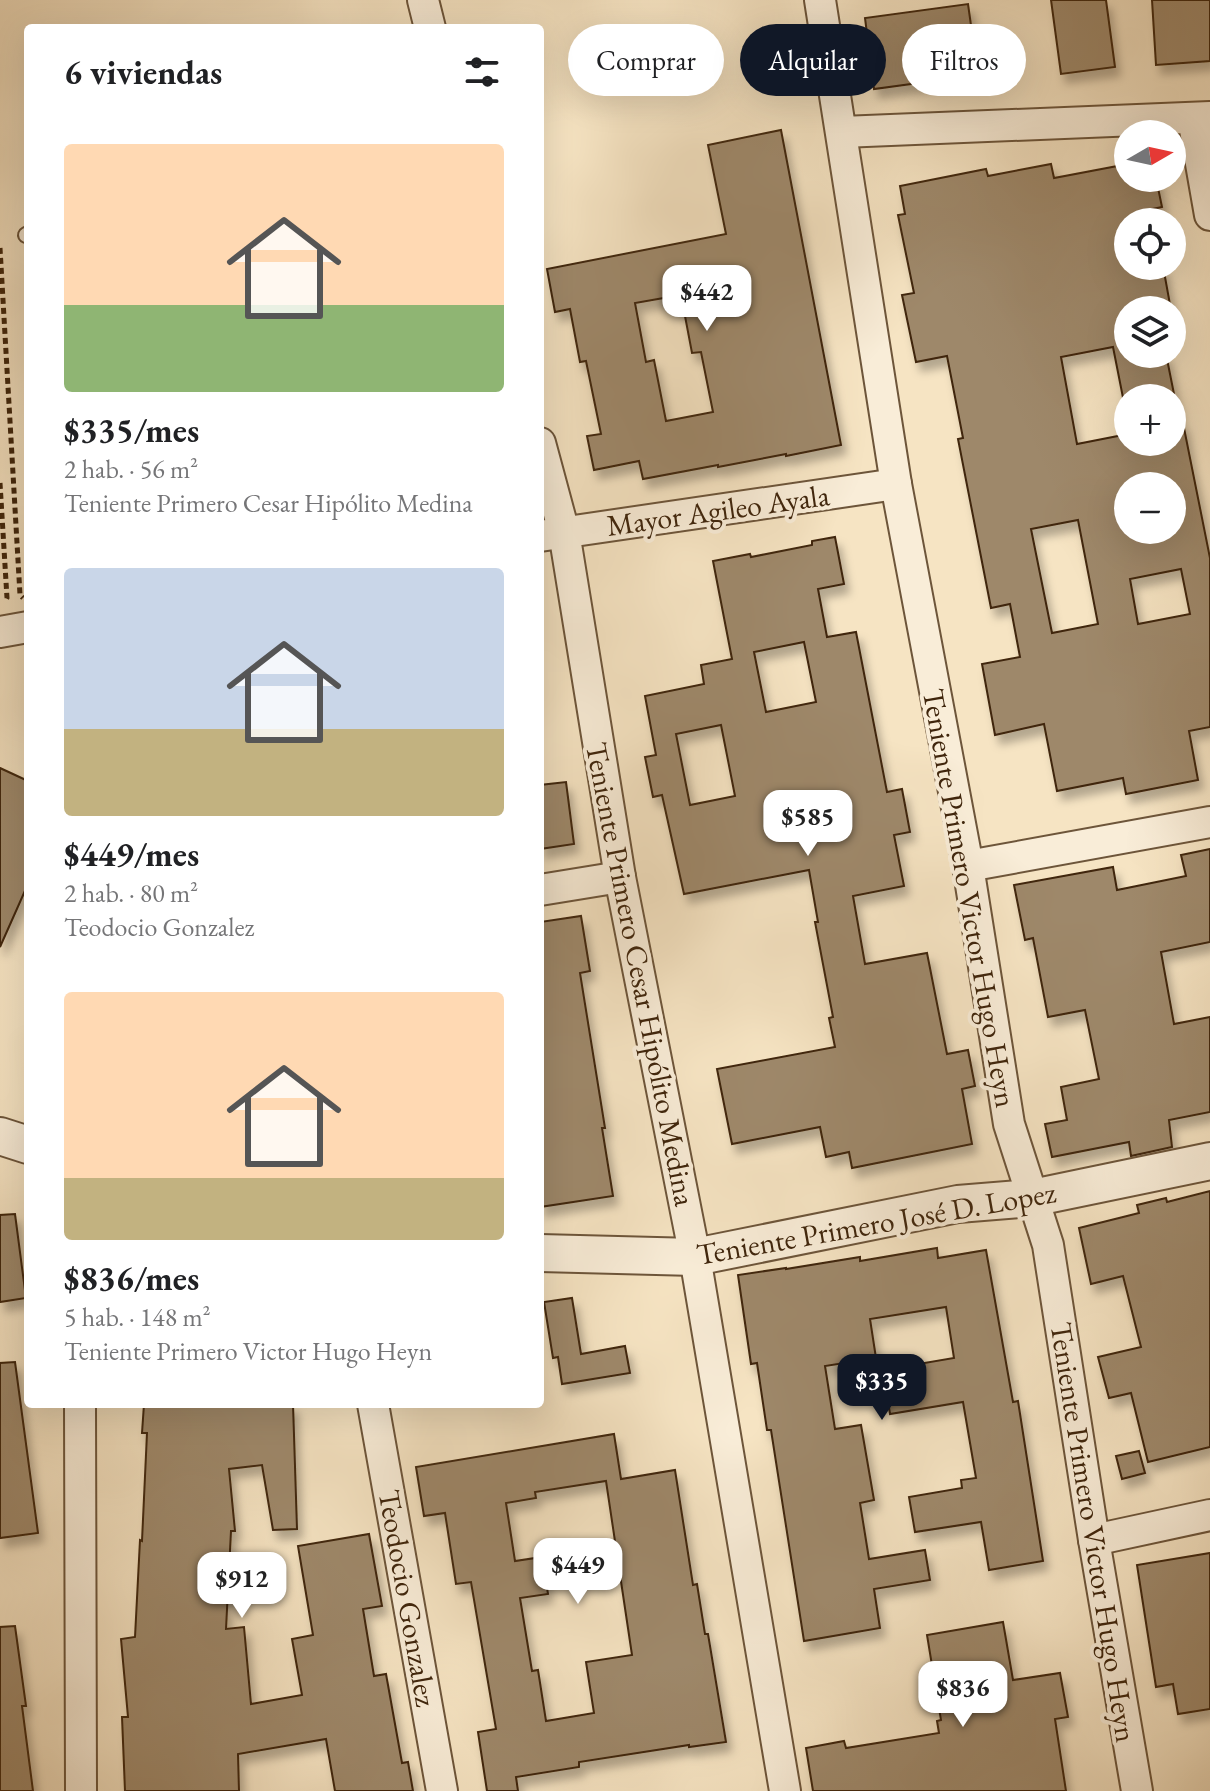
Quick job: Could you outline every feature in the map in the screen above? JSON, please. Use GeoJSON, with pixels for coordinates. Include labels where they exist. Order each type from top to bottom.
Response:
{"type":"FeatureCollection","features":[{"type":"Feature","properties":{"kind":"street"},"geometry":{"type":"LineString","coordinates":[[423,0],[429,24]]}},
{"type":"Feature","properties":{"kind":"street","name":"Teniente Primero Victor Hugo Heyn"},"geometry":{"type":"LineString","coordinates":[[820,0],[896,484],[968,866],[1009,1124],[1048,1245],[1137,1791]]}},
{"type":"Feature","properties":{"kind":"street"},"geometry":{"type":"LineString","coordinates":[[842,132],[1202,117],[1210,215]]}},
{"type":"Feature","properties":{"kind":"street","name":"Teniente Primero Cesar Hipólito Medina"},"geometry":{"type":"LineString","coordinates":[[544,473],[552,534],[695,1257],[785,1791]]}},
{"type":"Feature","properties":{"kind":"street","name":"Mayor Agileo Ayala"},"geometry":{"type":"LineString","coordinates":[[552,534],[896,484]]}},
{"type":"Feature","properties":{"kind":"street"},"geometry":{"type":"LineString","coordinates":[[0,632],[24,628]]}},
{"type":"Feature","properties":{"kind":"street"},"geometry":{"type":"LineString","coordinates":[[968,866],[1210,822]]}},
{"type":"Feature","properties":{"kind":"street"},"geometry":{"type":"LineString","coordinates":[[544,889],[620,877]]}},
{"type":"Feature","properties":{"kind":"street"},"geometry":{"type":"LineString","coordinates":[[0,1136],[24,1144]]}},
{"type":"Feature","properties":{"kind":"street","name":"Teniente Primero José D. Lopez"},"geometry":{"type":"LineString","coordinates":[[544,1253],[695,1257],[958,1204],[1032,1198],[1210,1161]]}},
{"type":"Feature","properties":{"kind":"street"},"geometry":{"type":"LineString","coordinates":[[80,1408],[81,1791]]}},
{"type":"Feature","properties":{"kind":"street","name":"Teodocio Gonzalez"},"geometry":{"type":"LineString","coordinates":[[374,1408],[442,1791]]}},
{"type":"Feature","properties":{"kind":"street"},"geometry":{"type":"LineString","coordinates":[[1094,1540],[1210,1515]]}},
{"type":"Feature","properties":{"kind":"path"},"geometry":{"type":"LineString","coordinates":[[0,248],[16,574],[20,595],[24,598]]}},
{"type":"Feature","properties":{"kind":"path"},"geometry":{"type":"LineString","coordinates":[[0,483],[7,598],[0,611]]}},
{"type":"Feature","properties":{"kind":"building"},"geometry":{"type":"Polygon","coordinates":[[[1051,0],[1106,0],[1115,67],[1061,74],[1051,0]]]}},
{"type":"Feature","properties":{"kind":"building"},"geometry":{"type":"Polygon","coordinates":[[[1152,0],[1210,0],[1210,61],[1156,65],[1152,0]]]}},
{"type":"Feature","properties":{"kind":"building"},"geometry":{"type":"Polygon","coordinates":[[[968,4],[971,24],[902,24],[902,85],[886,87],[886,24],[866,24],[865,18],[968,4]]]}},
{"type":"Feature","properties":{"kind":"building"},"geometry":{"type":"Polygon","coordinates":[[[781,130],[841,445],[643,479],[639,461],[594,470],[587,436],[601,434],[586,361],[580,362],[570,309],[555,312],[547,269],[726,234],[708,145],[781,130]],[[681,295],[635,303],[646,362],[654,360],[666,421],[713,412],[701,352],[692,353],[681,295]]]}},
{"type":"Feature","properties":{"kind":"building"},"geometry":{"type":"Polygon","coordinates":[[[1051,164],[1054,178],[1114,167],[1114,192],[1159,192],[1162,207],[1114,208],[1114,280],[1166,280],[1168,296],[1114,296],[1114,352],[1113,347],[1061,357],[1077,444],[1114,437],[1114,456],[1186,456],[1186,438],[1210,558],[1210,727],[1189,731],[1198,780],[1126,794],[1123,778],[1057,791],[1044,724],[995,735],[982,664],[1020,657],[1010,604],[991,608],[958,439],[963,438],[947,356],[916,362],[902,295],[914,293],[898,215],[905,214],[900,186],[986,169],[988,176],[1051,164]],[[1078,520],[1031,529],[1052,633],[1098,624],[1078,520]],[[1181,569],[1130,579],[1138,624],[1190,614],[1181,569]]]}},
{"type":"Feature","properties":{"kind":"building"},"geometry":{"type":"Polygon","coordinates":[[[1117,368],[1169,368],[1172,384],[1120,384],[1117,368]]]}},
{"type":"Feature","properties":{"kind":"building"},"geometry":{"type":"Polygon","coordinates":[[[835,537],[844,584],[818,589],[827,637],[856,632],[887,792],[902,789],[910,832],[894,835],[904,886],[853,896],[865,964],[927,953],[947,1054],[968,1050],[975,1086],[962,1089],[972,1144],[852,1168],[849,1152],[826,1157],[820,1127],[732,1144],[717,1069],[835,1047],[809,870],[684,894],[662,795],[653,797],[645,757],[656,755],[645,696],[704,684],[701,665],[732,659],[713,561],[812,545],[812,541],[835,537]],[[804,642],[754,652],[766,712],[816,702],[804,642]],[[721,725],[676,734],[690,805],[735,796],[721,725]]]}},
{"type":"Feature","properties":{"kind":"building"},"geometry":{"type":"Polygon","coordinates":[[[0,768],[24,779],[24,893],[0,947],[0,768]]]}},
{"type":"Feature","properties":{"kind":"building"},"geometry":{"type":"Polygon","coordinates":[[[566,782],[574,844],[544,848],[544,785],[566,782]]]}},
{"type":"Feature","properties":{"kind":"building"},"geometry":{"type":"Polygon","coordinates":[[[1210,849],[1210,942],[1161,952],[1174,1024],[1210,1017],[1210,1112],[1169,1120],[1172,1147],[1131,1156],[1129,1142],[1052,1157],[1045,1124],[1067,1120],[1061,1087],[1099,1079],[1085,1010],[1048,1017],[1033,938],[1025,940],[1014,885],[1113,867],[1117,890],[1186,876],[1181,855],[1210,849]]]}},
{"type":"Feature","properties":{"kind":"building"},"geometry":{"type":"Polygon","coordinates":[[[581,916],[590,971],[580,973],[613,1196],[544,1206],[544,921],[581,916]]]}},
{"type":"Feature","properties":{"kind":"building"},"geometry":{"type":"Polygon","coordinates":[[[1210,1191],[1210,1447],[1148,1462],[1131,1393],[1109,1398],[1098,1357],[1141,1347],[1123,1276],[1091,1284],[1079,1228],[1139,1213],[1137,1205],[1166,1198],[1167,1202],[1210,1191]]]}},
{"type":"Feature","properties":{"kind":"building"},"geometry":{"type":"Polygon","coordinates":[[[15,1214],[24,1298],[0,1302],[0,1215],[15,1214]]]}},
{"type":"Feature","properties":{"kind":"building"},"geometry":{"type":"Polygon","coordinates":[[[937,1248],[938,1258],[986,1250],[1013,1402],[1018,1401],[1043,1561],[989,1570],[981,1522],[915,1532],[909,1497],[962,1488],[961,1480],[976,1478],[963,1402],[890,1414],[883,1370],[954,1358],[946,1307],[870,1319],[876,1358],[825,1366],[835,1429],[861,1425],[874,1500],[860,1503],[869,1559],[925,1550],[930,1580],[874,1589],[880,1628],[804,1641],[771,1430],[767,1430],[757,1363],[751,1364],[738,1275],[860,1257],[860,1261],[937,1248]]]}},
{"type":"Feature","properties":{"kind":"building"},"geometry":{"type":"Polygon","coordinates":[[[572,1298],[581,1354],[625,1346],[630,1373],[562,1384],[558,1357],[553,1358],[544,1302],[572,1298]]]}},
{"type":"Feature","properties":{"kind":"building"},"geometry":{"type":"Polygon","coordinates":[[[15,1362],[38,1533],[0,1538],[0,1363],[15,1362]]]}},
{"type":"Feature","properties":{"kind":"building"},"geometry":{"type":"Polygon","coordinates":[[[144,1408],[293,1408],[297,1529],[273,1530],[262,1465],[229,1469],[235,1531],[231,1531],[226,1629],[244,1627],[251,1704],[302,1695],[292,1639],[313,1635],[298,1546],[369,1534],[382,1606],[363,1609],[374,1676],[386,1674],[402,1763],[408,1762],[413,1791],[335,1791],[326,1739],[238,1754],[239,1791],[125,1791],[122,1717],[128,1717],[121,1639],[135,1637],[147,1433],[142,1433],[144,1408]]]}},
{"type":"Feature","properties":{"kind":"building"},"geometry":{"type":"Polygon","coordinates":[[[614,1434],[621,1479],[675,1470],[693,1585],[697,1584],[705,1634],[708,1634],[726,1742],[579,1762],[579,1767],[516,1777],[518,1791],[487,1791],[478,1732],[496,1729],[471,1582],[456,1584],[445,1513],[424,1516],[416,1467],[614,1434]],[[606,1481],[535,1492],[536,1498],[506,1503],[515,1561],[542,1557],[548,1594],[520,1598],[532,1671],[538,1670],[546,1721],[594,1713],[586,1662],[632,1655],[606,1481]]]}},
{"type":"Feature","properties":{"kind":"building"},"geometry":{"type":"Polygon","coordinates":[[[1139,1451],[1145,1473],[1122,1479],[1116,1456],[1139,1451]]]}},
{"type":"Feature","properties":{"kind":"building"},"geometry":{"type":"Polygon","coordinates":[[[1210,1553],[1210,1709],[1178,1714],[1173,1684],[1156,1687],[1137,1565],[1210,1553]]]}},
{"type":"Feature","properties":{"kind":"building"},"geometry":{"type":"Polygon","coordinates":[[[1003,1622],[1013,1680],[1060,1673],[1068,1717],[1055,1719],[1066,1791],[813,1791],[806,1748],[844,1741],[846,1748],[939,1733],[937,1721],[941,1720],[927,1635],[1003,1622]]]}},
{"type":"Feature","properties":{"kind":"building"},"geometry":{"type":"Polygon","coordinates":[[[15,1626],[33,1791],[0,1791],[0,1627],[15,1626]]]}}]}
